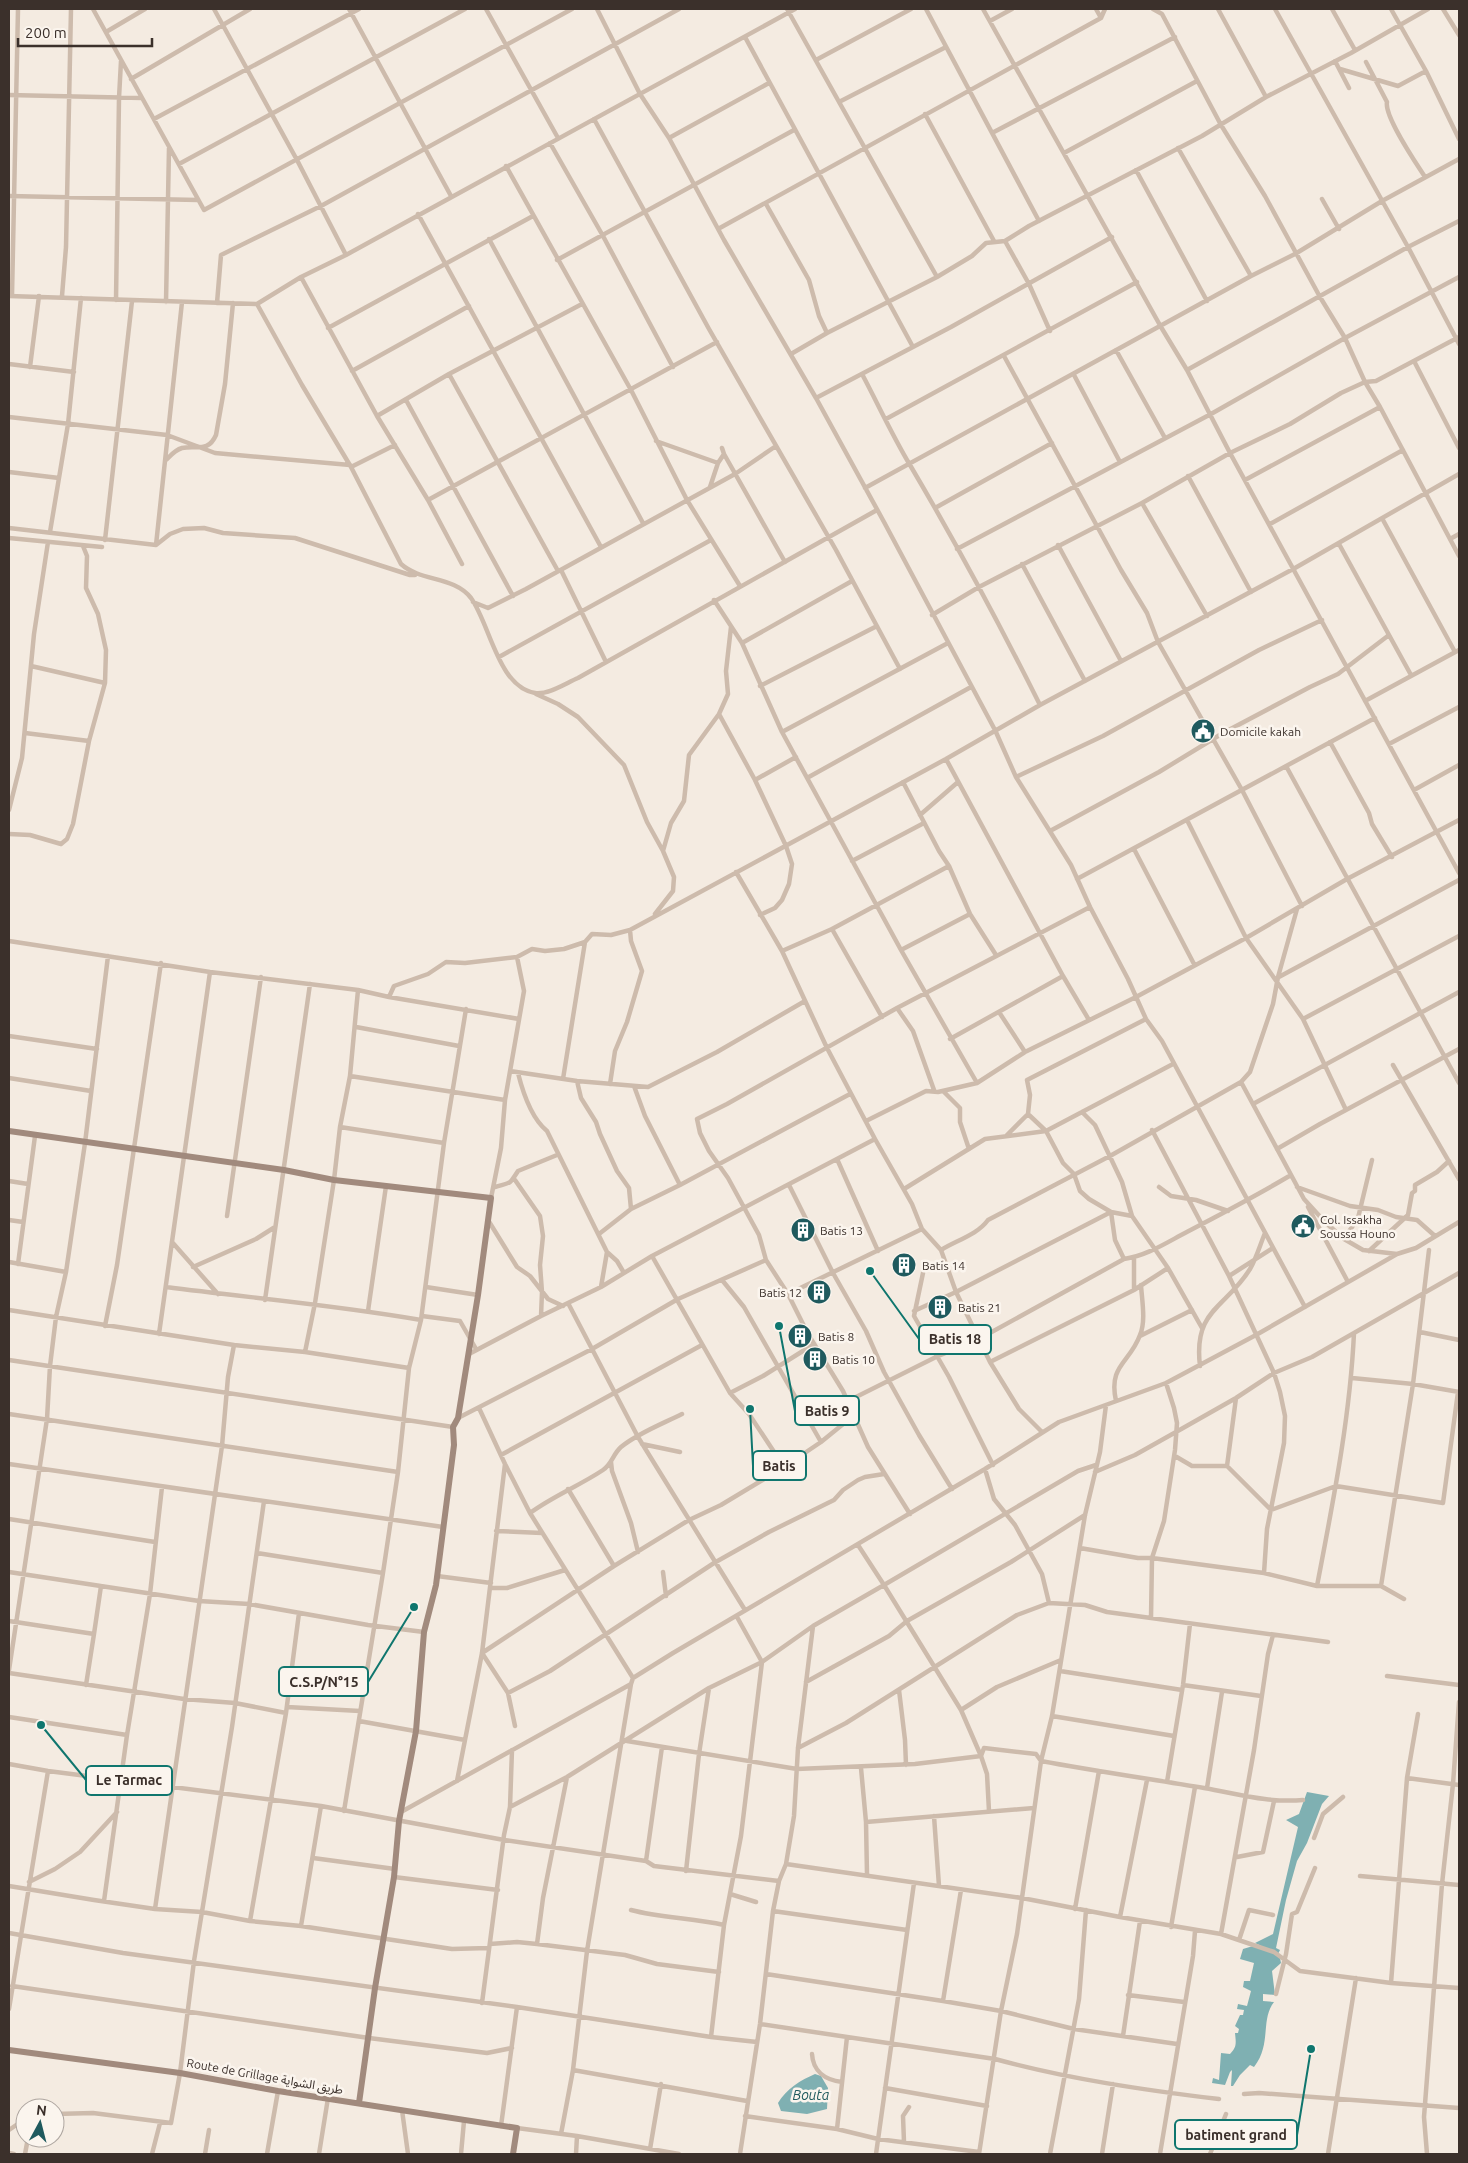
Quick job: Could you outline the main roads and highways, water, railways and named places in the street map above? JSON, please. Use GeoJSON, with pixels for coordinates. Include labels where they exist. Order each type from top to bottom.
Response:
{"type":"FeatureCollection","features":[{"type":"Feature","properties":{"kind":"water"},"geometry":{"type":"Polygon","coordinates":[[[1307,1792],[1329,1796],[1322,1804],[1307,1843],[1297,1861],[1286,1900],[1276,1948],[1280,1950],[1278,1954],[1255,1943],[1273,1934],[1298,1827],[1286,1820],[1299,1814],[1307,1792]]]}},
{"type":"Feature","properties":{"kind":"water"},"geometry":{"type":"Polygon","coordinates":[[[1253,1946],[1270,1951],[1280,1958],[1281,1963],[1272,1971],[1275,1995],[1263,1994],[1263,2001],[1274,2002],[1268,2017],[1263,2050],[1254,2067],[1250,2065],[1233,2086],[1231,2086],[1232,2070],[1225,2085],[1212,2083],[1213,2078],[1219,2080],[1221,2053],[1230,2054],[1235,2047],[1235,2033],[1238,2033],[1239,2029],[1235,2026],[1240,2015],[1243,2015],[1244,2010],[1237,2009],[1238,2004],[1247,2006],[1251,1991],[1243,1987],[1244,1981],[1250,1981],[1254,1963],[1240,1959],[1243,1949],[1253,1946]]]}},
{"type":"Feature","properties":{"kind":"water","name":"Bouta"},"geometry":{"type":"Polygon","coordinates":[[[815,2074],[821,2076],[828,2088],[827,2109],[807,2114],[781,2111],[778,2103],[785,2093],[799,2082],[815,2074]]]}},
{"type":"Feature","properties":{"kind":"place","name":"Domicile kakah"},"geometry":{"type":"Point","coordinates":[1203,731]}},
{"type":"Feature","properties":{"kind":"place","name":"Col. Issakha Soussa Houno"},"geometry":{"type":"Point","coordinates":[1303,1226]}},
{"type":"Feature","properties":{"kind":"place","name":"Batis 13"},"geometry":{"type":"Point","coordinates":[803,1230]}},
{"type":"Feature","properties":{"kind":"place","name":"Batis 14"},"geometry":{"type":"Point","coordinates":[904,1265]}},
{"type":"Feature","properties":{"kind":"place","name":"Batis 18"},"geometry":{"type":"Point","coordinates":[870,1271]}},
{"type":"Feature","properties":{"kind":"place","name":"Batis 12"},"geometry":{"type":"Point","coordinates":[819,1292]}},
{"type":"Feature","properties":{"kind":"place","name":"Batis 21"},"geometry":{"type":"Point","coordinates":[940,1307]}},
{"type":"Feature","properties":{"kind":"place","name":"Batis 9"},"geometry":{"type":"Point","coordinates":[779,1326]}},
{"type":"Feature","properties":{"kind":"place","name":"Batis 8"},"geometry":{"type":"Point","coordinates":[800,1336]}},
{"type":"Feature","properties":{"kind":"place","name":"Batis 10"},"geometry":{"type":"Point","coordinates":[815,1359]}},
{"type":"Feature","properties":{"kind":"place","name":"Batis"},"geometry":{"type":"Point","coordinates":[750,1409]}},
{"type":"Feature","properties":{"kind":"place","name":"C.S.P/N°15"},"geometry":{"type":"Point","coordinates":[414,1607]}},
{"type":"Feature","properties":{"kind":"place","name":"Le Tarmac"},"geometry":{"type":"Point","coordinates":[41,1725]}},
{"type":"Feature","properties":{"kind":"place","name":"batiment grand"},"geometry":{"type":"Point","coordinates":[1311,2049]}}]}
